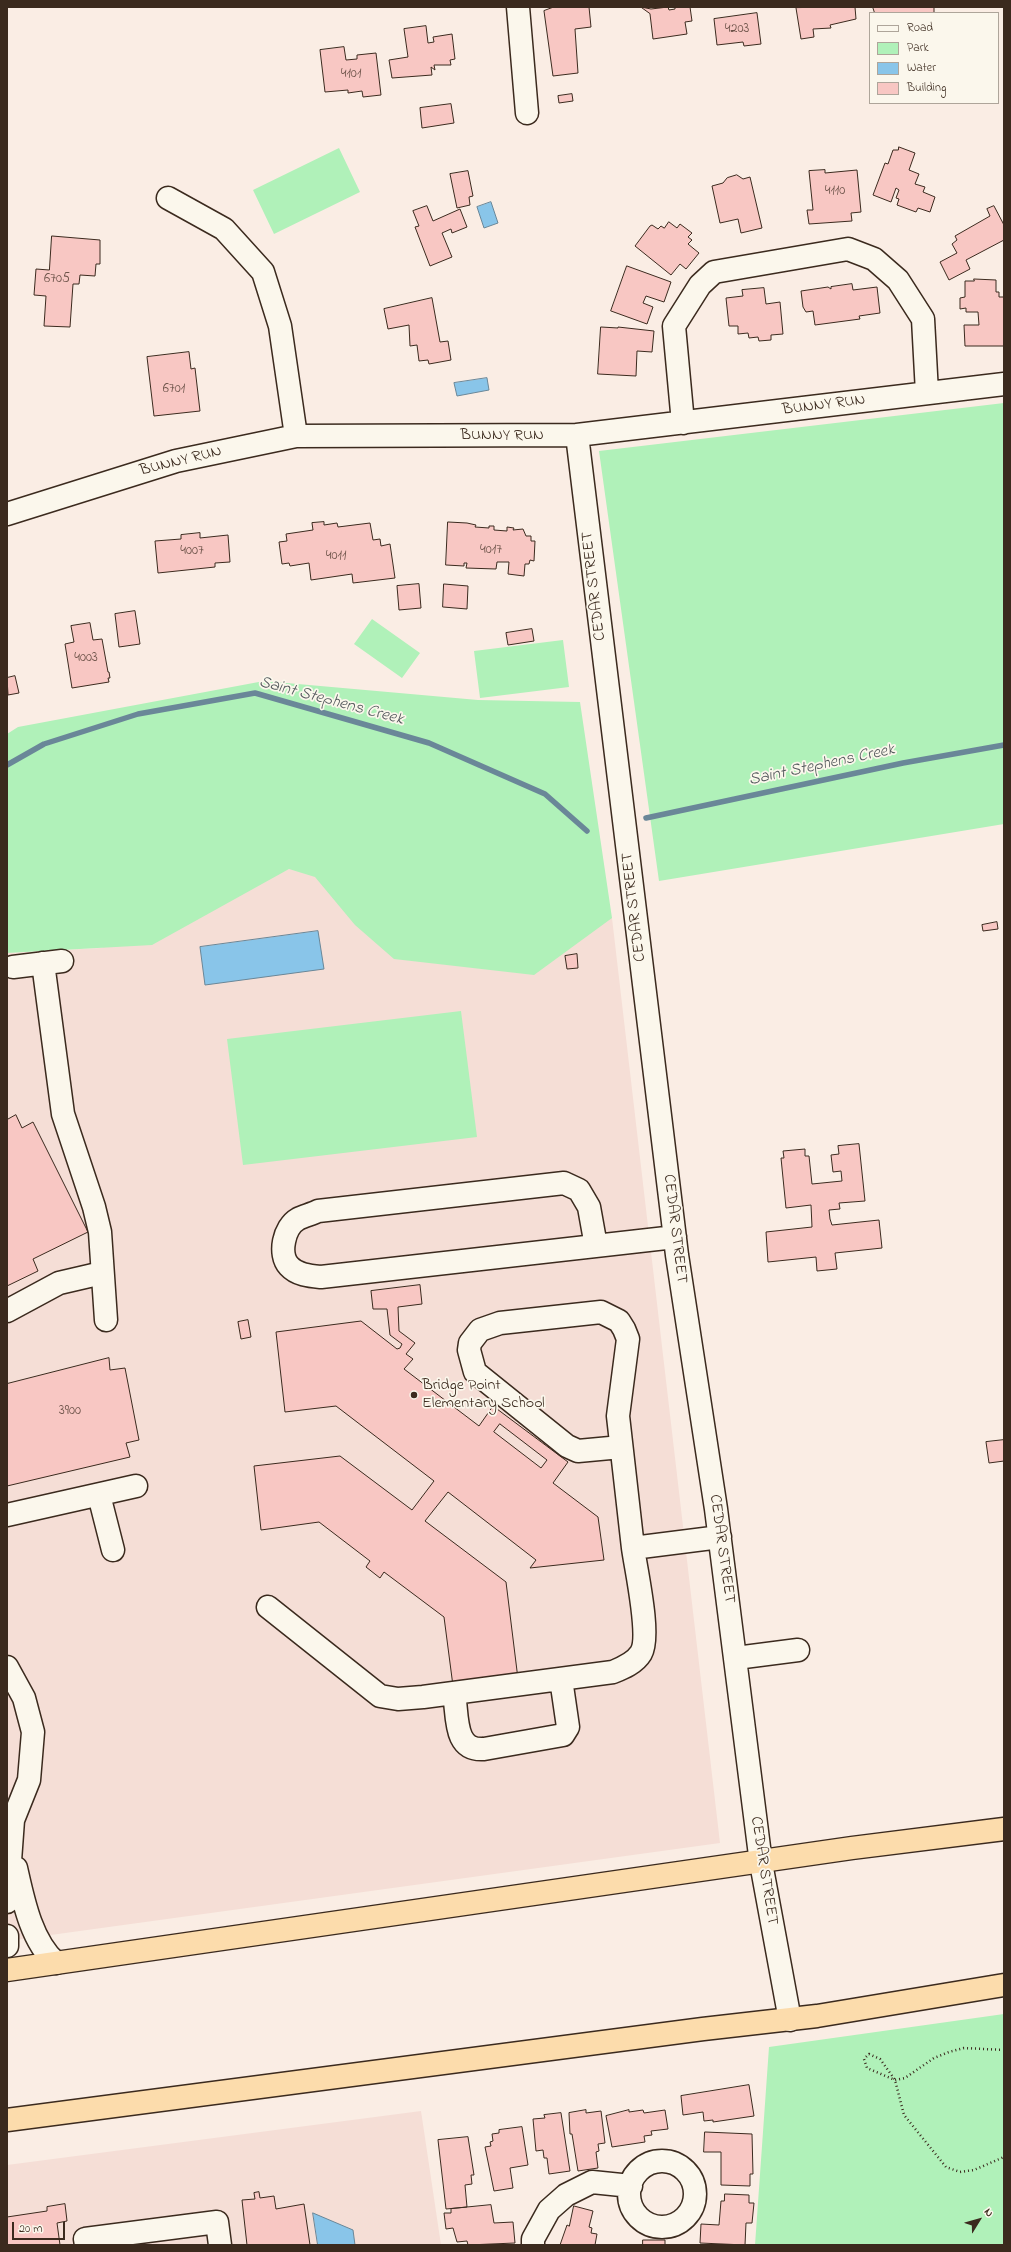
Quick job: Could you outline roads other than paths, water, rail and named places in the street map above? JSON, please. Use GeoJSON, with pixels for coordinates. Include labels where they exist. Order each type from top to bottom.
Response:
{"type":"FeatureCollection","features":[{"type":"Feature","properties":{"kind":"highway"},"geometry":{"type":"LineString","coordinates":[[7,1970],[761,1863],[852,1848],[1004,1829]]}},
{"type":"Feature","properties":{"kind":"highway"},"geometry":{"type":"LineString","coordinates":[[7,2120],[696,2030],[790,2020],[871,2008],[1004,1984]]}},
{"type":"Feature","properties":{"kind":"street"},"geometry":{"type":"LineString","coordinates":[[518,7],[527,113]]}},
{"type":"Feature","properties":{"kind":"street"},"geometry":{"type":"LineString","coordinates":[[168,198],[224,229],[263,272],[280,326],[296,436]]}},
{"type":"Feature","properties":{"kind":"street"},"geometry":{"type":"LineString","coordinates":[[683,423],[674,326],[700,285],[714,272],[848,249],[874,259],[898,280],[922,319],[927,393]]}},
{"type":"Feature","properties":{"kind":"street","name":"BUNNY RUN"},"geometry":{"type":"LineString","coordinates":[[7,514],[176,461],[296,436],[577,435],[1004,384]]}},
{"type":"Feature","properties":{"kind":"street","name":"CEDAR STREET"},"geometry":{"type":"LineString","coordinates":[[577,435],[675,1237],[720,1537],[761,1863],[790,2020]]}},
{"type":"Feature","properties":{"kind":"street"},"geometry":{"type":"LineString","coordinates":[[13,967],[52,962],[63,1114],[94,1206],[100,1232],[106,1320]]}},
{"type":"Feature","properties":{"kind":"street"},"geometry":{"type":"LineString","coordinates":[[596,1246],[589,1207],[579,1190],[564,1183],[318,1211],[296,1220],[286,1234],[282,1249],[289,1266],[303,1275],[321,1277],[596,1246],[675,1237]]}},
{"type":"Feature","properties":{"kind":"street"},"geometry":{"type":"LineString","coordinates":[[7,1310],[58,1283],[102,1273]]}},
{"type":"Feature","properties":{"kind":"street"},"geometry":{"type":"LineString","coordinates":[[268,1608],[380,1696],[398,1699],[613,1672],[629,1666],[641,1653],[645,1632],[633,1548],[618,1416],[628,1339],[619,1321],[601,1312],[500,1323],[488,1326],[475,1335],[469,1350],[475,1372],[568,1446],[578,1450],[621,1447]]}},
{"type":"Feature","properties":{"kind":"street"},"geometry":{"type":"LineString","coordinates":[[7,1515],[136,1486]]}},
{"type":"Feature","properties":{"kind":"street"},"geometry":{"type":"LineString","coordinates":[[99,1495],[114,1550]]}},
{"type":"Feature","properties":{"kind":"street"},"geometry":{"type":"LineString","coordinates":[[633,1548],[720,1537]]}},
{"type":"Feature","properties":{"kind":"street"},"geometry":{"type":"LineString","coordinates":[[736,1658],[798,1650]]}},
{"type":"Feature","properties":{"kind":"street"},"geometry":{"type":"LineString","coordinates":[[7,1667],[24,1698],[33,1732],[29,1780],[13,1820],[7,1902]]}},
{"type":"Feature","properties":{"kind":"street"},"geometry":{"type":"LineString","coordinates":[[454,1693],[461,1740],[467,1747],[484,1749],[563,1735],[568,1727],[561,1679]]}},
{"type":"Feature","properties":{"kind":"street"},"geometry":{"type":"LineString","coordinates":[[10,1855],[28,1919],[49,1958],[56,1963]]}},
{"type":"Feature","properties":{"kind":"street"},"geometry":{"type":"LineString","coordinates":[[7,1936],[7,1946]]}},
{"type":"Feature","properties":{"kind":"street"},"geometry":{"type":"LineString","coordinates":[[533,2245],[533,2239],[549,2210],[566,2195],[592,2182],[631,2186]]}},
{"type":"Feature","properties":{"kind":"street"},"geometry":{"type":"LineString","coordinates":[[86,2245],[85,2239],[217,2222],[220,2245]]}},
{"type":"Feature","properties":{"kind":"water"},"geometry":{"type":"Polygon","coordinates":[[[491,202],[498,223],[484,228],[477,207],[491,202]]]}},
{"type":"Feature","properties":{"kind":"water"},"geometry":{"type":"Polygon","coordinates":[[[487,378],[489,390],[457,396],[454,383],[487,378]]]}},
{"type":"Feature","properties":{"kind":"water"},"geometry":{"type":"Polygon","coordinates":[[[318,931],[324,969],[205,985],[200,947],[318,931]]]}},
{"type":"Feature","properties":{"kind":"water"},"geometry":{"type":"Polygon","coordinates":[[[313,2213],[353,2230],[355,2245],[318,2245],[313,2213]]]}},
{"type":"Feature","properties":{"kind":"waterway","name":"Saint Stephens Creek"},"geometry":{"type":"LineString","coordinates":[[7,765],[44,744],[138,714],[255,693],[429,743],[545,794],[587,831]]}},
{"type":"Feature","properties":{"kind":"waterway","name":"Saint Stephens Creek"},"geometry":{"type":"LineString","coordinates":[[646,818],[903,763],[1004,745]]}},
{"type":"Feature","properties":{"kind":"place","name":"Bridge Point Elementary School"},"geometry":{"type":"Point","coordinates":[414,1395]}}]}
